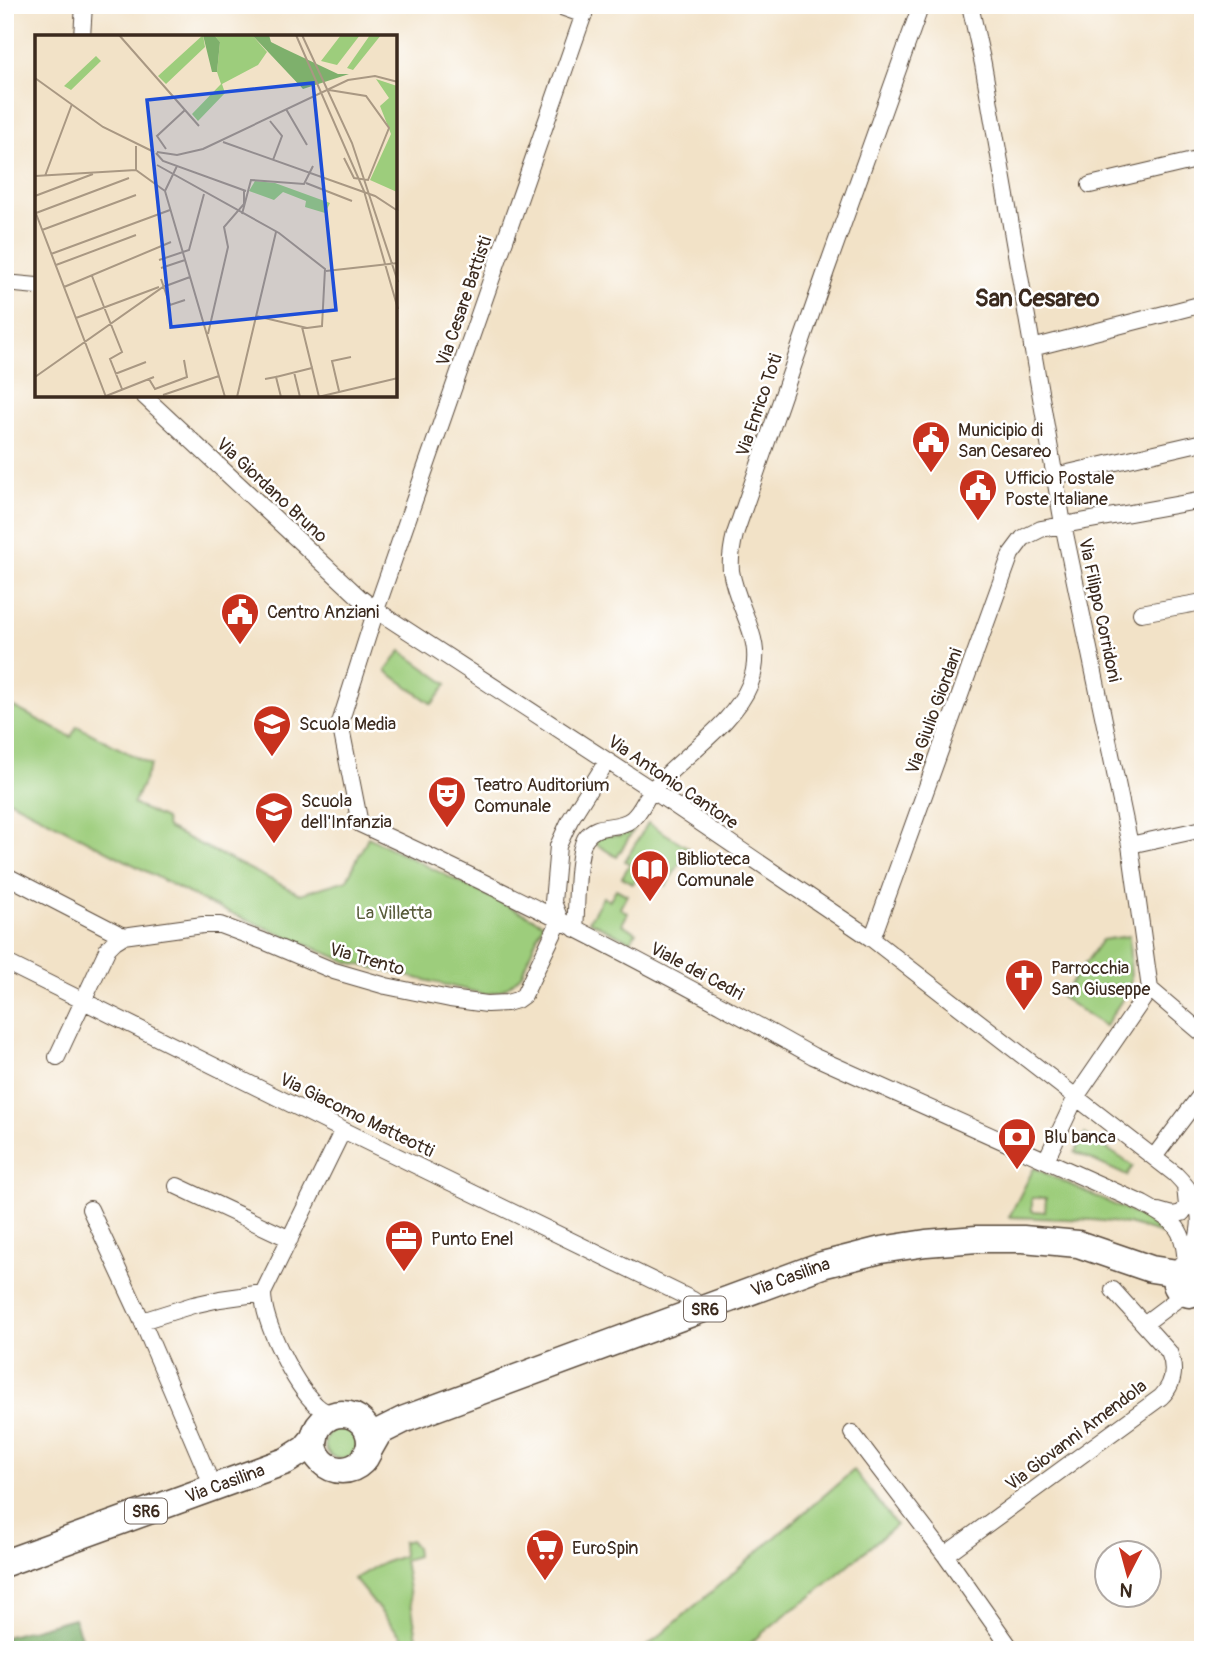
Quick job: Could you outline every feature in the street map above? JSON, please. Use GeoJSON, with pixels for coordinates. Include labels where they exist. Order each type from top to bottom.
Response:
{"type":"FeatureCollection","features":[{"type":"Feature","properties":{"kind":"main road","name":"Via Casilina"},"geometry":{"type":"LineString","coordinates":[[367,1453],[379,1432],[405,1419],[822,1265],[881,1250],[966,1240],[1039,1240],[1085,1246],[1189,1284]]}},
{"type":"Feature","properties":{"kind":"main road","name":"Via Casilina"},"geometry":{"type":"LineString","coordinates":[[286,1461],[305,1450],[328,1422],[405,1419]]}},
{"type":"Feature","properties":{"kind":"main road"},"geometry":{"type":"LineString","coordinates":[[328,1466],[322,1462],[314,1444],[328,1422],[363,1424],[368,1434],[367,1453]]}},
{"type":"Feature","properties":{"kind":"main road","name":"SR6"},"geometry":{"type":"LineString","coordinates":[[328,1466],[351,1468],[361,1462],[367,1453]]}},
{"type":"Feature","properties":{"kind":"main road","name":"Via Casilina"},"geometry":{"type":"LineString","coordinates":[[5,1563],[286,1461],[299,1458],[328,1466]]}},
{"type":"Feature","properties":{"kind":"street"},"geometry":{"type":"LineString","coordinates":[[82,35],[84,5]]}},
{"type":"Feature","properties":{"kind":"street"},"geometry":{"type":"LineString","coordinates":[[556,5],[585,10]]}},
{"type":"Feature","properties":{"kind":"street","name":"Via Enrico Toti"},"geometry":{"type":"LineString","coordinates":[[575,929],[580,857],[591,831],[621,825],[634,818],[652,790],[729,715],[751,682],[756,650],[753,633],[731,570],[735,534],[825,271],[921,5]]}},
{"type":"Feature","properties":{"kind":"street","name":"Via Filippo Corridoni"},"geometry":{"type":"LineString","coordinates":[[970,5],[983,64],[1063,524],[1130,845],[1150,989]]}},
{"type":"Feature","properties":{"kind":"street","name":"Via Cesare Battisti"},"geometry":{"type":"LineString","coordinates":[[376,610],[585,10]]}},
{"type":"Feature","properties":{"kind":"street"},"geometry":{"type":"LineString","coordinates":[[1090,185],[1201,159],[1203,167]]}},
{"type":"Feature","properties":{"kind":"street"},"geometry":{"type":"LineString","coordinates":[[5,283],[35,286]]}},
{"type":"Feature","properties":{"kind":"street"},"geometry":{"type":"LineString","coordinates":[[1032,348],[1203,304]]}},
{"type":"Feature","properties":{"kind":"street","name":"Via Giordano Bruno"},"geometry":{"type":"LineString","coordinates":[[145,397],[376,610]]}},
{"type":"Feature","properties":{"kind":"street"},"geometry":{"type":"LineString","coordinates":[[1055,476],[1203,442]]}},
{"type":"Feature","properties":{"kind":"street","name":"Via Giulio Giordani"},"geometry":{"type":"LineString","coordinates":[[873,939],[1018,543],[1028,534],[1063,524],[1203,500]]}},
{"type":"Feature","properties":{"kind":"street"},"geometry":{"type":"LineString","coordinates":[[1141,613],[1203,601]]}},
{"type":"Feature","properties":{"kind":"street","name":"Via Antonio Cantore"},"geometry":{"type":"LineString","coordinates":[[376,610],[652,790],[873,939],[1184,1183]]}},
{"type":"Feature","properties":{"kind":"street","name":"Viale dei Cedri"},"geometry":{"type":"LineString","coordinates":[[376,610],[340,723],[360,824],[560,920],[813,1056],[1143,1204],[1169,1220],[1181,1233],[1189,1284]]}},
{"type":"Feature","properties":{"kind":"street"},"geometry":{"type":"LineString","coordinates":[[560,920],[553,902],[558,846],[570,820],[607,761]]}},
{"type":"Feature","properties":{"kind":"street"},"geometry":{"type":"LineString","coordinates":[[1130,845],[1203,829]]}},
{"type":"Feature","properties":{"kind":"street"},"geometry":{"type":"LineString","coordinates":[[5,875],[123,936]]}},
{"type":"Feature","properties":{"kind":"street","name":"Via Trento"},"geometry":{"type":"LineString","coordinates":[[123,936],[220,925],[356,978],[450,999],[501,1004],[524,995],[560,920]]}},
{"type":"Feature","properties":{"kind":"street"},"geometry":{"type":"LineString","coordinates":[[57,1057],[108,948],[123,936]]}},
{"type":"Feature","properties":{"kind":"street","name":"Via Giacomo Matteotti"},"geometry":{"type":"LineString","coordinates":[[5,962],[693,1300]]}},
{"type":"Feature","properties":{"kind":"street"},"geometry":{"type":"LineString","coordinates":[[1046,1160],[1076,1097],[1150,989],[1203,1034]]}},
{"type":"Feature","properties":{"kind":"street"},"geometry":{"type":"LineString","coordinates":[[1154,1157],[1203,1091]]}},
{"type":"Feature","properties":{"kind":"street"},"geometry":{"type":"LineString","coordinates":[[328,1422],[295,1376],[272,1332],[265,1314],[262,1293],[343,1130]]}},
{"type":"Feature","properties":{"kind":"street"},"geometry":{"type":"LineString","coordinates":[[1143,1204],[1168,1214],[1182,1213],[1187,1206],[1184,1183]]}},
{"type":"Feature","properties":{"kind":"street"},"geometry":{"type":"LineString","coordinates":[[1144,1324],[1189,1284],[1200,1217],[1194,1196],[1184,1183]]}},
{"type":"Feature","properties":{"kind":"street"},"geometry":{"type":"LineString","coordinates":[[177,1186],[290,1239]]}},
{"type":"Feature","properties":{"kind":"street"},"geometry":{"type":"LineString","coordinates":[[90,1209],[142,1321],[213,1487]]}},
{"type":"Feature","properties":{"kind":"street","name":"Via Giovanni Amendola"},"geometry":{"type":"LineString","coordinates":[[945,1555],[1110,1435],[1168,1389],[1173,1372],[1171,1356],[1113,1290]]}},
{"type":"Feature","properties":{"kind":"street"},"geometry":{"type":"LineString","coordinates":[[142,1321],[193,1305],[262,1293]]}},
{"type":"Feature","properties":{"kind":"street"},"geometry":{"type":"LineString","coordinates":[[852,1433],[945,1555],[1012,1650]]}},
{"type":"Feature","properties":{"kind":"green space"},"geometry":{"type":"Polygon","coordinates":[[[401,651],[447,684],[432,704],[386,671],[401,651]]]}},
{"type":"Feature","properties":{"kind":"green space","name":"La Villetta"},"geometry":{"type":"Polygon","coordinates":[[[6,703],[71,737],[77,726],[151,765],[133,804],[165,819],[167,828],[300,894],[347,880],[368,837],[543,923],[522,973],[506,988],[484,994],[348,962],[209,904],[5,798],[6,703]]]}},
{"type":"Feature","properties":{"kind":"green space"},"geometry":{"type":"Polygon","coordinates":[[[648,823],[689,848],[666,886],[641,872],[633,884],[622,877],[630,864],[625,861],[648,823]]]}},
{"type":"Feature","properties":{"kind":"green space"},"geometry":{"type":"Polygon","coordinates":[[[633,831],[617,857],[596,844],[599,835],[619,836],[633,831]]]}},
{"type":"Feature","properties":{"kind":"green space"},"geometry":{"type":"Polygon","coordinates":[[[616,889],[627,895],[620,908],[628,913],[622,924],[636,932],[630,941],[589,921],[603,897],[609,901],[616,889]]]}},
{"type":"Feature","properties":{"kind":"green space"},"geometry":{"type":"Polygon","coordinates":[[[1129,936],[1131,980],[1127,992],[1105,1026],[1061,997],[1102,940],[1129,936]]]}},
{"type":"Feature","properties":{"kind":"green space"},"geometry":{"type":"Polygon","coordinates":[[[1085,1134],[1133,1166],[1127,1176],[1075,1152],[1085,1134]]]}},
{"type":"Feature","properties":{"kind":"green space"},"geometry":{"type":"Polygon","coordinates":[[[1034,1168],[1143,1218],[1162,1234],[1128,1224],[1093,1220],[1009,1217],[1034,1168]],[[1032,1198],[1032,1211],[1045,1212],[1046,1198],[1032,1198]]]}},
{"type":"Feature","properties":{"kind":"green space"},"geometry":{"type":"Polygon","coordinates":[[[341,1427],[352,1432],[357,1443],[352,1454],[341,1459],[330,1454],[325,1443],[330,1432],[341,1427]]]}},
{"type":"Feature","properties":{"kind":"green space"},"geometry":{"type":"Polygon","coordinates":[[[854,1470],[896,1525],[807,1600],[741,1650],[643,1650],[854,1470]]]}},
{"type":"Feature","properties":{"kind":"green space"},"geometry":{"type":"Polygon","coordinates":[[[410,1540],[416,1547],[417,1556],[404,1560],[419,1650],[412,1650],[354,1579],[378,1565],[403,1556],[402,1542],[410,1540]]]}},
{"type":"Feature","properties":{"kind":"green space"},"geometry":{"type":"Polygon","coordinates":[[[74,1618],[86,1650],[5,1650],[5,1637],[74,1618]]]}},
{"type":"Feature","properties":{"kind":"place","name":"Municipio di San Cesareo"},"geometry":{"type":"Point","coordinates":[931,474]}},
{"type":"Feature","properties":{"kind":"place","name":"Ufficio Postale Poste Italiane"},"geometry":{"type":"Point","coordinates":[978,522]}},
{"type":"Feature","properties":{"kind":"place","name":"Centro Anziani"},"geometry":{"type":"Point","coordinates":[240,646]}},
{"type":"Feature","properties":{"kind":"place","name":"Scuola Media"},"geometry":{"type":"Point","coordinates":[272,758]}},
{"type":"Feature","properties":{"kind":"place","name":"Teatro Auditorium Comunale"},"geometry":{"type":"Point","coordinates":[447,829]}},
{"type":"Feature","properties":{"kind":"place","name":"Scuola dell'Infanzia"},"geometry":{"type":"Point","coordinates":[274,845]}},
{"type":"Feature","properties":{"kind":"place","name":"Biblioteca Comunale"},"geometry":{"type":"Point","coordinates":[650,903]}},
{"type":"Feature","properties":{"kind":"place","name":"Parrocchia San Giuseppe"},"geometry":{"type":"Point","coordinates":[1024,1012]}},
{"type":"Feature","properties":{"kind":"place","name":"Blu banca"},"geometry":{"type":"Point","coordinates":[1017,1171]}},
{"type":"Feature","properties":{"kind":"place","name":"Punto Enel"},"geometry":{"type":"Point","coordinates":[404,1273]}},
{"type":"Feature","properties":{"kind":"place","name":"EuroSpin"},"geometry":{"type":"Point","coordinates":[545,1582]}},
{"type":"Feature","properties":{"kind":"district","name":"San Cesareo"},"geometry":{"type":"Point","coordinates":[1037,298]}}]}
